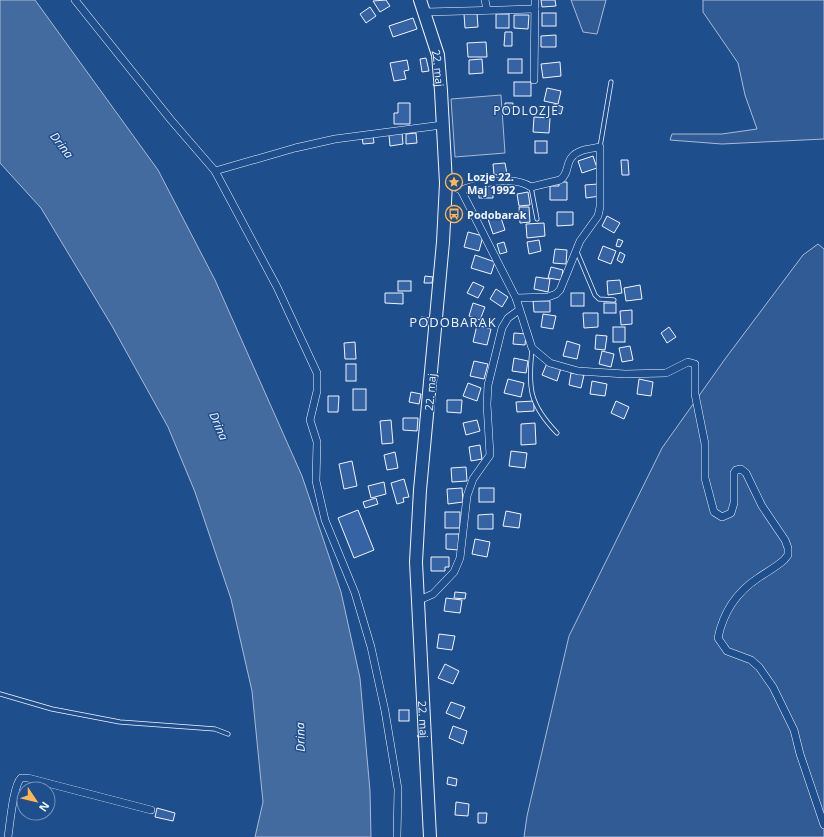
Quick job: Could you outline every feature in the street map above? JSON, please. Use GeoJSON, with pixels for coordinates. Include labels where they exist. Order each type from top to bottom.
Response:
{"type":"FeatureCollection","features":[{"type":"Feature","properties":{"kind":"main road","name":"22. maj"},"geometry":{"type":"LineString","coordinates":[[420,0],[426,12],[438,56],[442,91],[442,125],[446,183],[443,242],[420,490],[416,562],[430,837]]}},
{"type":"Feature","properties":{"kind":"street"},"geometry":{"type":"LineString","coordinates":[[75,0],[171,120],[215,171],[277,287],[317,373],[317,391],[310,420],[317,442],[316,481],[325,520],[355,593],[371,647],[385,711],[398,789],[397,837]]}},
{"type":"Feature","properties":{"kind":"street"},"geometry":{"type":"LineString","coordinates":[[485,0],[487,10]]}},
{"type":"Feature","properties":{"kind":"street"},"geometry":{"type":"LineString","coordinates":[[534,80],[535,0]]}},
{"type":"Feature","properties":{"kind":"street"},"geometry":{"type":"LineString","coordinates":[[426,12],[535,9]]}},
{"type":"Feature","properties":{"kind":"street"},"geometry":{"type":"LineString","coordinates":[[215,171],[287,150],[335,139],[442,125]]}},
{"type":"Feature","properties":{"kind":"street"},"geometry":{"type":"LineString","coordinates":[[461,190],[477,184],[515,181],[524,183],[531,187],[560,180],[565,177],[571,157],[581,151],[600,147],[600,207],[598,216],[580,241],[563,285],[556,294],[535,298],[516,298]]}},
{"type":"Feature","properties":{"kind":"street"},"geometry":{"type":"LineString","coordinates":[[446,183],[461,190],[516,298],[532,348],[550,363],[578,371],[625,374],[666,373],[688,362],[695,364],[695,394],[705,444],[706,478],[714,512],[722,517],[731,513],[734,503],[734,473],[736,470],[741,469],[746,473],[762,506],[785,540],[788,548],[788,554],[784,560],[747,586],[732,602],[724,616],[718,638],[722,646],[727,651],[751,660],[760,667],[773,687],[794,730],[824,825]]}},
{"type":"Feature","properties":{"kind":"street"},"geometry":{"type":"LineString","coordinates":[[417,601],[433,594],[454,572],[460,558],[467,496],[473,479],[490,455],[487,404],[488,385],[502,328],[508,318],[519,310]]}},
{"type":"Feature","properties":{"kind":"street"},"geometry":{"type":"LineString","coordinates":[[8,837],[18,784],[23,778],[151,810]]}},
{"type":"Feature","properties":{"kind":"lane"},"geometry":{"type":"LineString","coordinates":[[600,147],[611,82]]}},
{"type":"Feature","properties":{"kind":"lane"},"geometry":{"type":"LineString","coordinates":[[531,187],[537,219]]}},
{"type":"Feature","properties":{"kind":"lane"},"geometry":{"type":"LineString","coordinates":[[576,251],[595,295],[599,299],[614,300]]}},
{"type":"Feature","properties":{"kind":"lane"},"geometry":{"type":"LineString","coordinates":[[532,348],[529,382],[532,394],[542,418],[557,433]]}},
{"type":"Feature","properties":{"kind":"lane"},"geometry":{"type":"LineString","coordinates":[[0,694],[52,709],[120,722],[209,728],[228,734]]}},
{"type":"Feature","properties":{"kind":"shaded area"},"geometry":{"type":"Polygon","coordinates":[[[571,0],[606,0],[597,34],[583,32],[571,0]]]}},
{"type":"Feature","properties":{"kind":"shaded area"},"geometry":{"type":"Polygon","coordinates":[[[703,0],[824,0],[824,139],[722,144],[670,140],[672,134],[722,134],[757,129],[745,95],[738,63],[703,12],[703,0]]]}},
{"type":"Feature","properties":{"kind":"shaded area"},"geometry":{"type":"Polygon","coordinates":[[[501,95],[505,153],[455,157],[451,99],[501,95]]]}},
{"type":"Feature","properties":{"kind":"shaded area"},"geometry":{"type":"Polygon","coordinates":[[[818,244],[824,249],[824,837],[524,837],[527,816],[569,636],[662,448],[725,359],[803,255],[818,244]]]}},
{"type":"Feature","properties":{"kind":"water","name":"Drina"},"geometry":{"type":"Polygon","coordinates":[[[0,0],[35,0],[158,170],[215,280],[302,476],[341,592],[360,678],[370,791],[371,837],[255,837],[263,802],[252,691],[231,599],[195,492],[168,427],[112,326],[41,208],[0,163],[0,0]]]}},
{"type":"Feature","properties":{"kind":"building"},"geometry":{"type":"Polygon","coordinates":[[[386,0],[390,6],[380,12],[373,1],[386,0]]]}},
{"type":"Feature","properties":{"kind":"building"},"geometry":{"type":"Polygon","coordinates":[[[541,0],[555,0],[556,6],[542,7],[541,0]]]}},
{"type":"Feature","properties":{"kind":"building"},"geometry":{"type":"Polygon","coordinates":[[[370,7],[376,16],[366,23],[360,14],[370,7]]]}},
{"type":"Feature","properties":{"kind":"building"},"geometry":{"type":"Polygon","coordinates":[[[477,13],[478,27],[465,28],[464,14],[477,13]]]}},
{"type":"Feature","properties":{"kind":"building"},"geometry":{"type":"Polygon","coordinates":[[[542,13],[556,13],[556,26],[542,26],[542,13]]]}},
{"type":"Feature","properties":{"kind":"building"},"geometry":{"type":"Polygon","coordinates":[[[496,14],[509,14],[509,28],[496,28],[496,14]]]}},
{"type":"Feature","properties":{"kind":"building"},"geometry":{"type":"Polygon","coordinates":[[[514,15],[529,15],[528,29],[514,28],[514,15]]]}},
{"type":"Feature","properties":{"kind":"building"},"geometry":{"type":"Polygon","coordinates":[[[413,18],[417,29],[393,37],[389,26],[413,18]]]}},
{"type":"Feature","properties":{"kind":"building"},"geometry":{"type":"Polygon","coordinates":[[[505,32],[512,32],[512,46],[504,46],[505,32]]]}},
{"type":"Feature","properties":{"kind":"building"},"geometry":{"type":"Polygon","coordinates":[[[556,35],[556,47],[541,47],[541,36],[556,35]]]}},
{"type":"Feature","properties":{"kind":"building"},"geometry":{"type":"Polygon","coordinates":[[[486,42],[487,57],[468,57],[467,43],[486,42]]]}},
{"type":"Feature","properties":{"kind":"building"},"geometry":{"type":"Polygon","coordinates":[[[426,58],[429,71],[422,72],[420,59],[426,58]]]}},
{"type":"Feature","properties":{"kind":"building"},"geometry":{"type":"Polygon","coordinates":[[[482,59],[483,73],[469,74],[469,60],[482,59]]]}},
{"type":"Feature","properties":{"kind":"building"},"geometry":{"type":"Polygon","coordinates":[[[508,59],[522,59],[522,73],[508,73],[508,59]]]}},
{"type":"Feature","properties":{"kind":"building"},"geometry":{"type":"Polygon","coordinates":[[[407,60],[409,70],[404,71],[406,79],[394,81],[390,63],[407,60]]]}},
{"type":"Feature","properties":{"kind":"building"},"geometry":{"type":"Polygon","coordinates":[[[560,62],[561,76],[543,78],[541,64],[560,62]]]}},
{"type":"Feature","properties":{"kind":"building"},"geometry":{"type":"Polygon","coordinates":[[[514,82],[531,82],[531,96],[514,96],[514,82]]]}},
{"type":"Feature","properties":{"kind":"building"},"geometry":{"type":"Polygon","coordinates":[[[547,88],[561,91],[558,104],[544,101],[547,88]]]}},
{"type":"Feature","properties":{"kind":"building"},"geometry":{"type":"Polygon","coordinates":[[[398,103],[410,103],[410,124],[394,124],[394,113],[398,113],[398,103]]]}},
{"type":"Feature","properties":{"kind":"building"},"geometry":{"type":"Polygon","coordinates":[[[505,103],[513,103],[513,108],[505,109],[505,103]]]}},
{"type":"Feature","properties":{"kind":"building"},"geometry":{"type":"Polygon","coordinates":[[[554,104],[563,107],[561,114],[552,112],[554,104]]]}},
{"type":"Feature","properties":{"kind":"building"},"geometry":{"type":"Polygon","coordinates":[[[534,117],[550,118],[549,133],[533,132],[534,117]]]}},
{"type":"Feature","properties":{"kind":"building"},"geometry":{"type":"Polygon","coordinates":[[[402,133],[403,144],[390,146],[389,135],[402,133]]]}},
{"type":"Feature","properties":{"kind":"building"},"geometry":{"type":"Polygon","coordinates":[[[416,133],[417,143],[406,144],[406,134],[416,133]]]}},
{"type":"Feature","properties":{"kind":"building"},"geometry":{"type":"Polygon","coordinates":[[[373,135],[374,143],[363,144],[362,136],[373,135]]]}},
{"type":"Feature","properties":{"kind":"building"},"geometry":{"type":"Polygon","coordinates":[[[535,141],[547,141],[547,153],[535,153],[535,141]]]}},
{"type":"Feature","properties":{"kind":"building"},"geometry":{"type":"Polygon","coordinates":[[[593,156],[597,168],[582,173],[578,161],[593,156]]]}},
{"type":"Feature","properties":{"kind":"building"},"geometry":{"type":"Polygon","coordinates":[[[621,160],[628,160],[629,175],[622,175],[621,160]]]}},
{"type":"Feature","properties":{"kind":"building"},"geometry":{"type":"Polygon","coordinates":[[[505,163],[507,174],[494,175],[493,164],[505,163]]]}},
{"type":"Feature","properties":{"kind":"building"},"geometry":{"type":"Polygon","coordinates":[[[559,182],[567,182],[567,200],[550,200],[550,186],[559,186],[559,182]]]}},
{"type":"Feature","properties":{"kind":"building"},"geometry":{"type":"Polygon","coordinates":[[[598,184],[600,196],[586,198],[585,185],[598,184]]]}},
{"type":"Feature","properties":{"kind":"building"},"geometry":{"type":"Polygon","coordinates":[[[493,185],[493,198],[479,198],[478,186],[493,185]]]}},
{"type":"Feature","properties":{"kind":"building"},"geometry":{"type":"Polygon","coordinates":[[[528,192],[530,205],[519,206],[517,194],[528,192]]]}},
{"type":"Feature","properties":{"kind":"building"},"geometry":{"type":"Polygon","coordinates":[[[519,207],[529,207],[530,222],[520,223],[519,207]]]}},
{"type":"Feature","properties":{"kind":"building"},"geometry":{"type":"Polygon","coordinates":[[[557,212],[573,212],[573,225],[557,226],[557,212]]]}},
{"type":"Feature","properties":{"kind":"building"},"geometry":{"type":"Polygon","coordinates":[[[500,215],[505,230],[493,234],[488,219],[500,215]]]}},
{"type":"Feature","properties":{"kind":"building"},"geometry":{"type":"Polygon","coordinates":[[[607,216],[620,223],[614,233],[602,226],[607,216]]]}},
{"type":"Feature","properties":{"kind":"building"},"geometry":{"type":"Polygon","coordinates":[[[544,223],[545,236],[527,238],[526,224],[544,223]]]}},
{"type":"Feature","properties":{"kind":"building"},"geometry":{"type":"Polygon","coordinates":[[[468,232],[483,236],[479,251],[464,247],[468,232]]]}},
{"type":"Feature","properties":{"kind":"building"},"geometry":{"type":"Polygon","coordinates":[[[618,239],[623,241],[620,247],[616,246],[618,239]]]}},
{"type":"Feature","properties":{"kind":"building"},"geometry":{"type":"Polygon","coordinates":[[[539,240],[541,251],[529,254],[527,242],[539,240]]]}},
{"type":"Feature","properties":{"kind":"building"},"geometry":{"type":"Polygon","coordinates":[[[504,242],[507,252],[500,254],[497,244],[504,242]]]}},
{"type":"Feature","properties":{"kind":"building"},"geometry":{"type":"Polygon","coordinates":[[[603,246],[616,251],[611,264],[598,259],[603,246]]]}},
{"type":"Feature","properties":{"kind":"building"},"geometry":{"type":"Polygon","coordinates":[[[555,249],[567,250],[566,264],[553,263],[555,249]]]}},
{"type":"Feature","properties":{"kind":"building"},"geometry":{"type":"Polygon","coordinates":[[[620,252],[625,255],[622,263],[617,260],[620,252]]]}},
{"type":"Feature","properties":{"kind":"building"},"geometry":{"type":"Polygon","coordinates":[[[475,255],[495,262],[491,274],[471,268],[475,255]]]}},
{"type":"Feature","properties":{"kind":"building"},"geometry":{"type":"Polygon","coordinates":[[[551,267],[563,270],[561,280],[548,278],[551,267]]]}},
{"type":"Feature","properties":{"kind":"building"},"geometry":{"type":"Polygon","coordinates":[[[425,276],[433,277],[432,283],[424,283],[425,276]]]}},
{"type":"Feature","properties":{"kind":"building"},"geometry":{"type":"Polygon","coordinates":[[[536,277],[550,279],[548,292],[534,289],[536,277]]]}},
{"type":"Feature","properties":{"kind":"building"},"geometry":{"type":"Polygon","coordinates":[[[620,280],[622,293],[608,295],[607,281],[620,280]]]}},
{"type":"Feature","properties":{"kind":"building"},"geometry":{"type":"Polygon","coordinates":[[[398,281],[411,281],[411,291],[398,291],[398,281]]]}},
{"type":"Feature","properties":{"kind":"building"},"geometry":{"type":"Polygon","coordinates":[[[473,282],[484,287],[478,298],[467,293],[473,282]]]}},
{"type":"Feature","properties":{"kind":"building"},"geometry":{"type":"Polygon","coordinates":[[[640,285],[642,299],[626,301],[624,288],[640,285]]]}},
{"type":"Feature","properties":{"kind":"building"},"geometry":{"type":"Polygon","coordinates":[[[496,289],[508,297],[502,307],[490,299],[496,289]]]}},
{"type":"Feature","properties":{"kind":"building"},"geometry":{"type":"Polygon","coordinates":[[[385,293],[403,293],[403,304],[385,303],[385,293]]]}},
{"type":"Feature","properties":{"kind":"building"},"geometry":{"type":"Polygon","coordinates":[[[571,293],[584,293],[584,306],[571,306],[571,293]]]}},
{"type":"Feature","properties":{"kind":"building"},"geometry":{"type":"Polygon","coordinates":[[[533,301],[550,301],[550,312],[534,312],[533,301]]]}},
{"type":"Feature","properties":{"kind":"building"},"geometry":{"type":"Polygon","coordinates":[[[473,303],[485,307],[480,320],[469,316],[473,303]]]}},
{"type":"Feature","properties":{"kind":"building"},"geometry":{"type":"Polygon","coordinates":[[[604,303],[616,303],[616,313],[604,313],[604,303]]]}},
{"type":"Feature","properties":{"kind":"building"},"geometry":{"type":"Polygon","coordinates":[[[632,310],[632,324],[621,325],[620,311],[632,310]]]}},
{"type":"Feature","properties":{"kind":"building"},"geometry":{"type":"Polygon","coordinates":[[[583,313],[598,313],[598,327],[584,328],[583,313]]]}},
{"type":"Feature","properties":{"kind":"building"},"geometry":{"type":"Polygon","coordinates":[[[543,314],[556,316],[553,329],[541,327],[543,314]]]}},
{"type":"Feature","properties":{"kind":"building"},"geometry":{"type":"Polygon","coordinates":[[[421,317],[431,318],[430,325],[420,325],[421,317]]]}},
{"type":"Feature","properties":{"kind":"building"},"geometry":{"type":"Polygon","coordinates":[[[477,325],[491,329],[487,345],[473,342],[477,325]]]}},
{"type":"Feature","properties":{"kind":"building"},"geometry":{"type":"Polygon","coordinates":[[[613,327],[625,327],[625,342],[613,342],[613,327]]]}},
{"type":"Feature","properties":{"kind":"building"},"geometry":{"type":"Polygon","coordinates":[[[669,327],[676,337],[667,343],[661,333],[669,327]]]}},
{"type":"Feature","properties":{"kind":"building"},"geometry":{"type":"Polygon","coordinates":[[[514,333],[526,334],[525,345],[513,344],[514,333]]]}},
{"type":"Feature","properties":{"kind":"building"},"geometry":{"type":"Polygon","coordinates":[[[596,335],[607,336],[605,350],[595,349],[596,335]]]}},
{"type":"Feature","properties":{"kind":"building"},"geometry":{"type":"Polygon","coordinates":[[[567,341],[580,345],[577,359],[563,356],[567,341]]]}},
{"type":"Feature","properties":{"kind":"building"},"geometry":{"type":"Polygon","coordinates":[[[355,342],[356,359],[345,359],[344,343],[355,342]]]}},
{"type":"Feature","properties":{"kind":"building"},"geometry":{"type":"Polygon","coordinates":[[[630,346],[633,360],[622,362],[619,348],[630,346]]]}},
{"type":"Feature","properties":{"kind":"building"},"geometry":{"type":"Polygon","coordinates":[[[602,351],[614,354],[611,367],[599,364],[602,351]]]}},
{"type":"Feature","properties":{"kind":"building"},"geometry":{"type":"Polygon","coordinates":[[[514,358],[528,361],[526,373],[512,371],[514,358]]]}},
{"type":"Feature","properties":{"kind":"building"},"geometry":{"type":"Polygon","coordinates":[[[474,361],[488,364],[484,379],[470,376],[474,361]]]}},
{"type":"Feature","properties":{"kind":"building"},"geometry":{"type":"Polygon","coordinates":[[[547,363],[561,368],[557,381],[542,375],[547,363]]]}},
{"type":"Feature","properties":{"kind":"building"},"geometry":{"type":"Polygon","coordinates":[[[346,364],[356,364],[356,381],[346,381],[346,364]]]}},
{"type":"Feature","properties":{"kind":"building"},"geometry":{"type":"Polygon","coordinates":[[[571,373],[584,375],[581,388],[569,385],[571,373]]]}},
{"type":"Feature","properties":{"kind":"building"},"geometry":{"type":"Polygon","coordinates":[[[508,379],[524,383],[521,397],[504,393],[508,379]]]}},
{"type":"Feature","properties":{"kind":"building"},"geometry":{"type":"Polygon","coordinates":[[[639,379],[653,382],[651,396],[637,394],[639,379]]]}},
{"type":"Feature","properties":{"kind":"building"},"geometry":{"type":"Polygon","coordinates":[[[592,381],[607,384],[605,396],[590,394],[592,381]]]}},
{"type":"Feature","properties":{"kind":"building"},"geometry":{"type":"Polygon","coordinates":[[[468,383],[481,388],[477,401],[463,396],[468,383]]]}},
{"type":"Feature","properties":{"kind":"building"},"geometry":{"type":"Polygon","coordinates":[[[353,389],[366,389],[366,410],[353,410],[353,389]]]}},
{"type":"Feature","properties":{"kind":"building"},"geometry":{"type":"Polygon","coordinates":[[[411,392],[421,394],[419,404],[409,402],[411,392]]]}},
{"type":"Feature","properties":{"kind":"building"},"geometry":{"type":"Polygon","coordinates":[[[328,396],[339,396],[338,412],[328,412],[328,396]]]}},
{"type":"Feature","properties":{"kind":"building"},"geometry":{"type":"Polygon","coordinates":[[[447,400],[462,400],[461,413],[447,412],[447,400]]]}},
{"type":"Feature","properties":{"kind":"building"},"geometry":{"type":"Polygon","coordinates":[[[534,401],[534,411],[517,412],[516,402],[534,401]]]}},
{"type":"Feature","properties":{"kind":"building"},"geometry":{"type":"Polygon","coordinates":[[[616,401],[629,407],[624,419],[611,413],[616,401]]]}},
{"type":"Feature","properties":{"kind":"building"},"geometry":{"type":"Polygon","coordinates":[[[403,418],[418,418],[417,431],[403,430],[403,418]]]}},
{"type":"Feature","properties":{"kind":"building"},"geometry":{"type":"Polygon","coordinates":[[[391,420],[393,443],[382,444],[380,421],[391,420]]]}},
{"type":"Feature","properties":{"kind":"building"},"geometry":{"type":"Polygon","coordinates":[[[477,420],[480,431],[466,435],[463,423],[477,420]]]}},
{"type":"Feature","properties":{"kind":"building"},"geometry":{"type":"Polygon","coordinates":[[[535,423],[536,444],[521,445],[521,424],[535,423]]]}},
{"type":"Feature","properties":{"kind":"building"},"geometry":{"type":"Polygon","coordinates":[[[480,445],[482,459],[471,461],[469,447],[480,445]]]}},
{"type":"Feature","properties":{"kind":"building"},"geometry":{"type":"Polygon","coordinates":[[[511,451],[527,453],[525,468],[509,466],[511,451]]]}},
{"type":"Feature","properties":{"kind":"building"},"geometry":{"type":"Polygon","coordinates":[[[395,452],[398,468],[387,470],[384,455],[395,452]]]}},
{"type":"Feature","properties":{"kind":"building"},"geometry":{"type":"Polygon","coordinates":[[[352,461],[357,486],[344,489],[339,464],[352,461]]]}},
{"type":"Feature","properties":{"kind":"building"},"geometry":{"type":"Polygon","coordinates":[[[466,467],[467,481],[452,482],[451,468],[466,467]]]}},
{"type":"Feature","properties":{"kind":"building"},"geometry":{"type":"Polygon","coordinates":[[[404,479],[409,497],[403,498],[404,502],[397,504],[391,483],[404,479]]]}},
{"type":"Feature","properties":{"kind":"building"},"geometry":{"type":"Polygon","coordinates":[[[384,482],[386,494],[371,498],[368,486],[384,482]]]}},
{"type":"Feature","properties":{"kind":"building"},"geometry":{"type":"Polygon","coordinates":[[[462,488],[463,502],[448,504],[447,489],[462,488]]]}},
{"type":"Feature","properties":{"kind":"building"},"geometry":{"type":"Polygon","coordinates":[[[479,488],[494,488],[494,502],[479,502],[479,488]]]}},
{"type":"Feature","properties":{"kind":"building"},"geometry":{"type":"Polygon","coordinates":[[[376,498],[378,504],[365,508],[363,502],[376,498]]]}},
{"type":"Feature","properties":{"kind":"building"},"geometry":{"type":"Polygon","coordinates":[[[358,510],[374,550],[354,558],[338,518],[358,510]]]}},
{"type":"Feature","properties":{"kind":"building"},"geometry":{"type":"Polygon","coordinates":[[[506,511],[521,514],[519,528],[503,526],[506,511]]]}},
{"type":"Feature","properties":{"kind":"building"},"geometry":{"type":"Polygon","coordinates":[[[445,512],[460,512],[460,528],[445,528],[445,512]]]}},
{"type":"Feature","properties":{"kind":"building"},"geometry":{"type":"Polygon","coordinates":[[[493,514],[493,529],[478,529],[478,515],[493,514]]]}},
{"type":"Feature","properties":{"kind":"building"},"geometry":{"type":"Polygon","coordinates":[[[446,534],[459,534],[459,550],[446,549],[446,534]]]}},
{"type":"Feature","properties":{"kind":"building"},"geometry":{"type":"Polygon","coordinates":[[[475,539],[490,542],[487,557],[472,554],[475,539]]]}},
{"type":"Feature","properties":{"kind":"building"},"geometry":{"type":"Polygon","coordinates":[[[431,557],[449,557],[449,567],[445,567],[445,571],[431,571],[431,557]]]}},
{"type":"Feature","properties":{"kind":"building"},"geometry":{"type":"Polygon","coordinates":[[[455,592],[466,593],[465,599],[454,598],[455,592]]]}},
{"type":"Feature","properties":{"kind":"building"},"geometry":{"type":"Polygon","coordinates":[[[446,598],[462,600],[460,613],[444,611],[446,598]]]}},
{"type":"Feature","properties":{"kind":"building"},"geometry":{"type":"Polygon","coordinates":[[[439,634],[455,636],[452,650],[437,648],[439,634]]]}},
{"type":"Feature","properties":{"kind":"building"},"geometry":{"type":"Polygon","coordinates":[[[445,664],[459,671],[453,684],[438,678],[445,664]]]}},
{"type":"Feature","properties":{"kind":"building"},"geometry":{"type":"Polygon","coordinates":[[[451,702],[465,707],[460,719],[446,713],[451,702]]]}},
{"type":"Feature","properties":{"kind":"building"},"geometry":{"type":"Polygon","coordinates":[[[399,710],[409,710],[409,721],[399,721],[399,710]]]}},
{"type":"Feature","properties":{"kind":"building"},"geometry":{"type":"Polygon","coordinates":[[[453,726],[467,731],[463,744],[449,738],[453,726]]]}},
{"type":"Feature","properties":{"kind":"building"},"geometry":{"type":"Polygon","coordinates":[[[448,777],[457,779],[456,786],[447,784],[448,777]]]}},
{"type":"Feature","properties":{"kind":"building"},"geometry":{"type":"Polygon","coordinates":[[[456,802],[469,804],[468,816],[455,815],[456,802]]]}},
{"type":"Feature","properties":{"kind":"building"},"geometry":{"type":"Polygon","coordinates":[[[157,808],[175,813],[173,821],[155,817],[157,808]]]}},
{"type":"Feature","properties":{"kind":"building"},"geometry":{"type":"Polygon","coordinates":[[[478,813],[487,813],[486,823],[478,823],[478,813]]]}},
{"type":"Feature","properties":{"kind":"place","name":"Lozje 22. Maj 1992"},"geometry":{"type":"Point","coordinates":[454,182]}},
{"type":"Feature","properties":{"kind":"place","name":"Podobarak"},"geometry":{"type":"Point","coordinates":[454,214]}},
{"type":"Feature","properties":{"kind":"district","name":"PODLOZJE"},"geometry":{"type":"Point","coordinates":[526,110]}},
{"type":"Feature","properties":{"kind":"district","name":"PODOBARAK"},"geometry":{"type":"Point","coordinates":[453,322]}}]}
